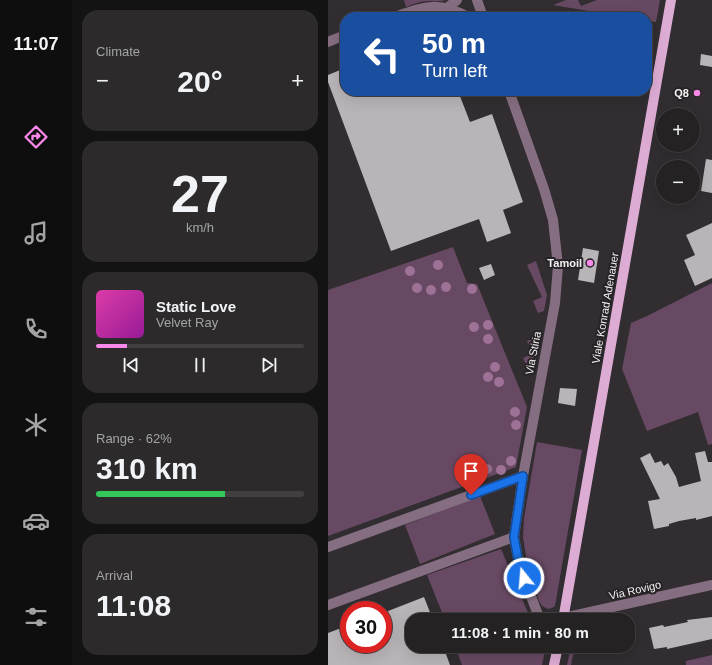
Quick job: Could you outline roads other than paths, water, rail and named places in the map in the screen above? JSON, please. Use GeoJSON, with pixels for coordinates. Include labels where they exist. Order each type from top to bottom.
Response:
{"type":"FeatureCollection","features":[{"type":"Feature","properties":{"kind":"main road","name":"Viale Konrad Adenauer"},"geometry":{"type":"LineString","coordinates":[[564,613],[671,0]]}},
{"type":"Feature","properties":{"kind":"street"},"geometry":{"type":"LineString","coordinates":[[447,8],[457,0]]}},
{"type":"Feature","properties":{"kind":"street"},"geometry":{"type":"LineString","coordinates":[[477,0],[481,12]]}},
{"type":"Feature","properties":{"kind":"street"},"geometry":{"type":"LineString","coordinates":[[410,12],[430,7],[447,8],[456,12]]}},
{"type":"Feature","properties":{"kind":"street"},"geometry":{"type":"LineString","coordinates":[[328,42],[340,37]]}},
{"type":"Feature","properties":{"kind":"street","name":"Via Stiria"},"geometry":{"type":"LineString","coordinates":[[511,96],[544,189],[553,220],[558,266],[555,303],[523,476],[514,537],[518,559],[537,613]]}},
{"type":"Feature","properties":{"kind":"street"},"geometry":{"type":"LineString","coordinates":[[328,547],[523,476]]}},
{"type":"Feature","properties":{"kind":"street"},"geometry":{"type":"LineString","coordinates":[[328,605],[514,537]]}},
{"type":"Feature","properties":{"kind":"street","name":"Via Rovigo"},"geometry":{"type":"LineString","coordinates":[[589,613],[712,585]]}},
{"type":"Feature","properties":{"kind":"place","name":"Q8"},"geometry":{"type":"Point","coordinates":[697,93]}},
{"type":"Feature","properties":{"kind":"place","name":"Tamoil"},"geometry":{"type":"Point","coordinates":[590,263]}}]}
